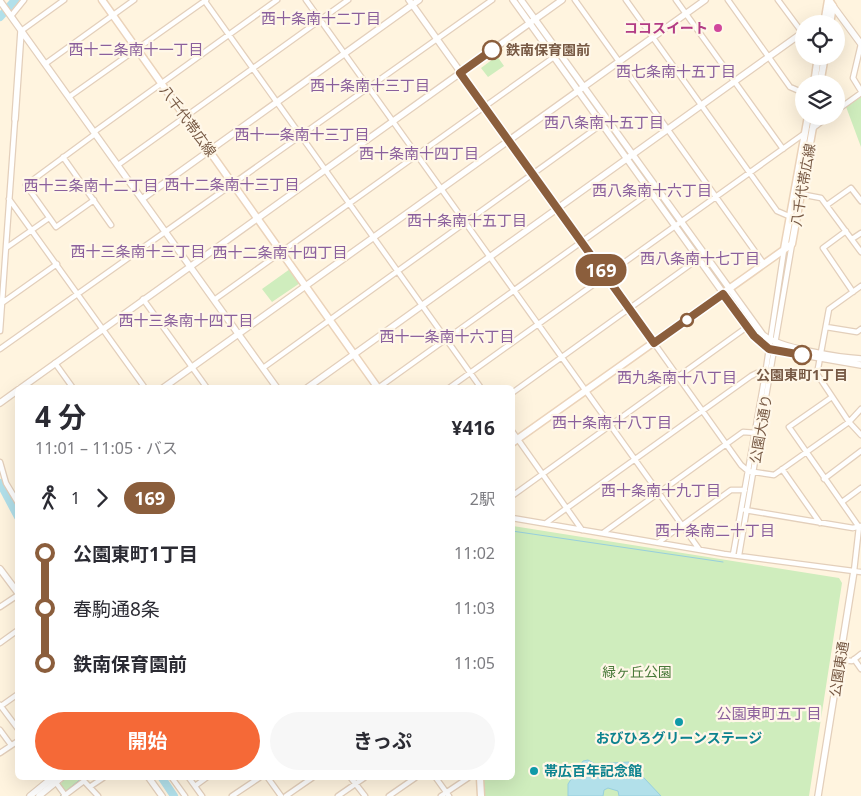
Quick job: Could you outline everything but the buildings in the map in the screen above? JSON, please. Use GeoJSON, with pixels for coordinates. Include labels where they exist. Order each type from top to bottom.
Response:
{"type":"FeatureCollection","features":[{"type":"Feature","properties":{"kind":"main road","name":"八千代帯広線"},"geometry":{"type":"LineString","coordinates":[[102,0],[376,385]]}},
{"type":"Feature","properties":{"kind":"main road"},"geometry":{"type":"LineString","coordinates":[[827,15],[831,1]]}},
{"type":"Feature","properties":{"kind":"main road"},"geometry":{"type":"LineString","coordinates":[[830,15],[831,1]]}},
{"type":"Feature","properties":{"kind":"main road","name":"八千代帯広線"},"geometry":{"type":"LineString","coordinates":[[515,441],[792,244],[806,125]]}},
{"type":"Feature","properties":{"kind":"main road","name":"八千代帯広線"},"geometry":{"type":"LineString","coordinates":[[784,250],[814,125]]}},
{"type":"Feature","properties":{"kind":"main road"},"geometry":{"type":"LineString","coordinates":[[480,780],[481,796]]}},
{"type":"Feature","properties":{"kind":"street"},"geometry":{"type":"LineString","coordinates":[[9,14],[24,0]]}},
{"type":"Feature","properties":{"kind":"street"},"geometry":{"type":"LineString","coordinates":[[0,331],[14,118],[22,31],[64,0]]}},
{"type":"Feature","properties":{"kind":"street"},"geometry":{"type":"LineString","coordinates":[[45,64],[134,0]]}},
{"type":"Feature","properties":{"kind":"street"},"geometry":{"type":"LineString","coordinates":[[69,97],[205,0],[480,385]]}},
{"type":"Feature","properties":{"kind":"street"},"geometry":{"type":"LineString","coordinates":[[94,200],[56,227],[26,185],[94,133],[277,0]]}},
{"type":"Feature","properties":{"kind":"street"},"geometry":{"type":"LineString","coordinates":[[306,0],[699,549]]}},
{"type":"Feature","properties":{"kind":"street"},"geometry":{"type":"LineString","coordinates":[[118,165],[348,0]]}},
{"type":"Feature","properties":{"kind":"street"},"geometry":{"type":"LineString","coordinates":[[142,199],[344,54],[410,2],[419,0]]}},
{"type":"Feature","properties":{"kind":"street"},"geometry":{"type":"LineString","coordinates":[[0,349],[492,0]]}},
{"type":"Feature","properties":{"kind":"street"},"geometry":{"type":"LineString","coordinates":[[513,0],[532,22],[632,154],[680,221],[747,327],[772,350],[861,359]]}},
{"type":"Feature","properties":{"kind":"street"},"geometry":{"type":"LineString","coordinates":[[521,0],[532,22],[554,57],[581,89],[602,124],[674,226],[698,259],[752,323],[773,342],[861,364]]}},
{"type":"Feature","properties":{"kind":"street"},"geometry":{"type":"LineString","coordinates":[[25,385],[562,0]]}},
{"type":"Feature","properties":{"kind":"street"},"geometry":{"type":"LineString","coordinates":[[574,0],[764,264]]}},
{"type":"Feature","properties":{"kind":"street"},"geometry":{"type":"LineString","coordinates":[[626,0],[776,211],[792,217]]}},
{"type":"Feature","properties":{"kind":"street"},"geometry":{"type":"LineString","coordinates":[[676,0],[783,149]]}},
{"type":"Feature","properties":{"kind":"street"},"geometry":{"type":"LineString","coordinates":[[167,385],[705,0]]}},
{"type":"Feature","properties":{"kind":"street"},"geometry":{"type":"LineString","coordinates":[[728,0],[790,87],[795,89]]}},
{"type":"Feature","properties":{"kind":"street"},"geometry":{"type":"LineString","coordinates":[[778,0],[795,23]]}},
{"type":"Feature","properties":{"kind":"street"},"geometry":{"type":"LineString","coordinates":[[0,1],[275,385]]}},
{"type":"Feature","properties":{"kind":"street"},"geometry":{"type":"LineString","coordinates":[[831,1],[861,44],[853,78],[861,92],[845,104]]}},
{"type":"Feature","properties":{"kind":"street"},"geometry":{"type":"LineString","coordinates":[[410,2],[726,444],[751,471],[774,475],[849,422],[861,409]]}},
{"type":"Feature","properties":{"kind":"street"},"geometry":{"type":"LineString","coordinates":[[310,385],[795,39]]}},
{"type":"Feature","properties":{"kind":"street"},"geometry":{"type":"LineString","coordinates":[[214,300],[554,57]]}},
{"type":"Feature","properties":{"kind":"street"},"geometry":{"type":"LineString","coordinates":[[263,368],[602,124]]}},
{"type":"Feature","properties":{"kind":"street"},"geometry":{"type":"LineString","coordinates":[[453,385],[817,125]]}},
{"type":"Feature","properties":{"kind":"street"},"geometry":{"type":"LineString","coordinates":[[63,157],[111,225]]}},
{"type":"Feature","properties":{"kind":"street"},"geometry":{"type":"LineString","coordinates":[[827,205],[851,188],[861,201]]}},
{"type":"Feature","properties":{"kind":"street"},"geometry":{"type":"LineString","coordinates":[[382,385],[580,241],[651,192]]}},
{"type":"Feature","properties":{"kind":"street"},"geometry":{"type":"LineString","coordinates":[[798,193],[821,198],[861,252]]}},
{"type":"Feature","properties":{"kind":"street"},"geometry":{"type":"LineString","coordinates":[[9,199],[33,229],[142,385]]}},
{"type":"Feature","properties":{"kind":"street"},"geometry":{"type":"LineString","coordinates":[[6,248],[50,218]]}},
{"type":"Feature","properties":{"kind":"street"},"geometry":{"type":"LineString","coordinates":[[846,231],[822,248],[853,292]]}},
{"type":"Feature","properties":{"kind":"street"},"geometry":{"type":"LineString","coordinates":[[852,239],[861,233]]}},
{"type":"Feature","properties":{"kind":"street","name":"公園大通り"},"geometry":{"type":"LineString","coordinates":[[773,342],[792,244]]}},
{"type":"Feature","properties":{"kind":"street","name":"公園大通り"},"geometry":{"type":"LineString","coordinates":[[736,555],[772,350],[784,250]]}},
{"type":"Feature","properties":{"kind":"street"},"geometry":{"type":"LineString","coordinates":[[515,391],[698,259]]}},
{"type":"Feature","properties":{"kind":"street"},"geometry":{"type":"LineString","coordinates":[[2,303],[57,264]]}},
{"type":"Feature","properties":{"kind":"street"},"geometry":{"type":"LineString","coordinates":[[861,286],[829,309],[818,378],[849,422],[861,435]]}},
{"type":"Feature","properties":{"kind":"street"},"geometry":{"type":"LineString","coordinates":[[143,299],[205,385]]}},
{"type":"Feature","properties":{"kind":"street"},"geometry":{"type":"LineString","coordinates":[[515,494],[747,327]]}},
{"type":"Feature","properties":{"kind":"street"},"geometry":{"type":"LineString","coordinates":[[826,327],[857,332],[861,329]]}},
{"type":"Feature","properties":{"kind":"street"},"geometry":{"type":"LineString","coordinates":[[55,363],[71,385]]}},
{"type":"Feature","properties":{"kind":"street"},"geometry":{"type":"LineString","coordinates":[[546,523],[750,376],[757,373],[768,375]]}},
{"type":"Feature","properties":{"kind":"street"},"geometry":{"type":"LineString","coordinates":[[0,403],[15,392]]}},
{"type":"Feature","properties":{"kind":"street"},"geometry":{"type":"LineString","coordinates":[[515,518],[736,555],[858,572],[860,526],[824,479],[789,427],[832,397]]}},
{"type":"Feature","properties":{"kind":"street"},"geometry":{"type":"LineString","coordinates":[[603,533],[743,432],[758,433]]}},
{"type":"Feature","properties":{"kind":"street"},"geometry":{"type":"LineString","coordinates":[[515,441],[567,507],[582,530]]}},
{"type":"Feature","properties":{"kind":"street"},"geometry":{"type":"LineString","coordinates":[[824,479],[861,451]]}},
{"type":"Feature","properties":{"kind":"street"},"geometry":{"type":"LineString","coordinates":[[0,462],[15,498]]}},
{"type":"Feature","properties":{"kind":"street"},"geometry":{"type":"LineString","coordinates":[[782,469],[820,523]]}},
{"type":"Feature","properties":{"kind":"street","name":"公園大通り"},"geometry":{"type":"LineString","coordinates":[[745,510],[745,490],[751,471]]}},
{"type":"Feature","properties":{"kind":"street"},"geometry":{"type":"LineString","coordinates":[[842,502],[861,488]]}},
{"type":"Feature","properties":{"kind":"street"},"geometry":{"type":"LineString","coordinates":[[658,542],[731,490],[745,490]]}},
{"type":"Feature","properties":{"kind":"street"},"geometry":{"type":"LineString","coordinates":[[745,510],[853,528],[860,526]]}},
{"type":"Feature","properties":{"kind":"street"},"geometry":{"type":"LineString","coordinates":[[0,569],[15,590]]}},
{"type":"Feature","properties":{"kind":"street","name":"公園東通"},"geometry":{"type":"LineString","coordinates":[[818,796],[840,660],[858,572]]}},
{"type":"Feature","properties":{"kind":"street"},"geometry":{"type":"LineString","coordinates":[[0,607],[15,596]]}},
{"type":"Feature","properties":{"kind":"street"},"geometry":{"type":"LineString","coordinates":[[0,643],[15,632]]}},
{"type":"Feature","properties":{"kind":"street"},"geometry":{"type":"LineString","coordinates":[[840,660],[854,659],[861,654]]}},
{"type":"Feature","properties":{"kind":"street"},"geometry":{"type":"LineString","coordinates":[[854,659],[861,669]]}},
{"type":"Feature","properties":{"kind":"street"},"geometry":{"type":"LineString","coordinates":[[15,696],[0,706],[15,725]]}},
{"type":"Feature","properties":{"kind":"street"},"geometry":{"type":"LineString","coordinates":[[0,730],[11,745]]}},
{"type":"Feature","properties":{"kind":"street"},"geometry":{"type":"LineString","coordinates":[[0,753],[15,743]]}},
{"type":"Feature","properties":{"kind":"street"},"geometry":{"type":"LineString","coordinates":[[30,796],[52,780]]}},
{"type":"Feature","properties":{"kind":"street"},"geometry":{"type":"LineString","coordinates":[[39,796],[52,780]]}},
{"type":"Feature","properties":{"kind":"street"},"geometry":{"type":"LineString","coordinates":[[54,780],[65,796],[84,780],[92,786],[98,796]]}},
{"type":"Feature","properties":{"kind":"street"},"geometry":{"type":"LineString","coordinates":[[92,786],[100,780]]}},
{"type":"Feature","properties":{"kind":"street"},"geometry":{"type":"LineString","coordinates":[[150,780],[162,796]]}},
{"type":"Feature","properties":{"kind":"street"},"geometry":{"type":"LineString","coordinates":[[173,780],[185,796]]}},
{"type":"Feature","properties":{"kind":"street"},"geometry":{"type":"LineString","coordinates":[[190,780],[202,796]]}},
{"type":"Feature","properties":{"kind":"street"},"geometry":{"type":"LineString","coordinates":[[195,786],[203,780]]}},
{"type":"Feature","properties":{"kind":"street"},"geometry":{"type":"LineString","coordinates":[[232,796],[256,780]]}},
{"type":"Feature","properties":{"kind":"street"},"geometry":{"type":"LineString","coordinates":[[269,780],[281,796]]}},
{"type":"Feature","properties":{"kind":"street"},"geometry":{"type":"LineString","coordinates":[[286,796],[309,780]]}},
{"type":"Feature","properties":{"kind":"street"},"geometry":{"type":"LineString","coordinates":[[353,780],[365,796]]}},
{"type":"Feature","properties":{"kind":"street"},"geometry":{"type":"LineString","coordinates":[[338,796],[360,780]]}},
{"type":"Feature","properties":{"kind":"street"},"geometry":{"type":"LineString","coordinates":[[389,796],[412,780]]}},
{"type":"Feature","properties":{"kind":"street"},"geometry":{"type":"LineString","coordinates":[[438,780],[448,794]]}},
{"type":"Feature","properties":{"kind":"street"},"geometry":{"type":"LineString","coordinates":[[441,796],[448,794],[466,780]]}},
{"type":"Feature","properties":{"kind":"green space"},"geometry":{"type":"Polygon","coordinates":[[[497,56],[504,66],[488,77],[481,68],[497,56]]]}},
{"type":"Feature","properties":{"kind":"green space"},"geometry":{"type":"Polygon","coordinates":[[[861,93],[861,147],[845,104],[861,93]]]}},
{"type":"Feature","properties":{"kind":"green space"},"geometry":{"type":"Polygon","coordinates":[[[290,269],[300,283],[272,302],[262,289],[290,269]]]}},
{"type":"Feature","properties":{"kind":"green space","name":"緑ヶ丘公園"},"geometry":{"type":"Polygon","coordinates":[[[515,526],[839,578],[842,583],[809,796],[483,796],[481,780],[515,780],[515,526]]]}},
{"type":"Feature","properties":{"kind":"green space"},"geometry":{"type":"Polygon","coordinates":[[[64,780],[82,780],[67,791],[64,791],[60,785],[64,780]]]}},
{"type":"Feature","properties":{"kind":"water"},"geometry":{"type":"Polygon","coordinates":[[[588,760],[595,764],[629,762],[661,796],[619,796],[618,791],[608,788],[604,790],[603,796],[568,796],[568,784],[583,761],[588,760]]]}},
{"type":"Feature","properties":{"kind":"waterway"},"geometry":{"type":"LineString","coordinates":[[0,17],[15,0]]}},
{"type":"Feature","properties":{"kind":"waterway"},"geometry":{"type":"LineString","coordinates":[[0,483],[15,511]]}},
{"type":"Feature","properties":{"kind":"waterway"},"geometry":{"type":"LineString","coordinates":[[515,531],[723,562]]}},
{"type":"Feature","properties":{"kind":"waterway"},"geometry":{"type":"LineString","coordinates":[[60,796],[80,780]]}},
{"type":"Feature","properties":{"kind":"waterway"},"geometry":{"type":"LineString","coordinates":[[163,780],[174,796]]}},
{"type":"Feature","properties":{"kind":"bus line","name":"169"},"geometry":{"type":"LineString","coordinates":[[492,50],[460,73],[654,343],[723,294],[754,336],[769,349],[802,355]]}},
{"type":"Feature","properties":{"kind":"place","name":"ココスイート"},"geometry":{"type":"Point","coordinates":[718,28]}},
{"type":"Feature","properties":{"kind":"place","name":"鉄南保育園前"},"geometry":{"type":"Point","coordinates":[492,50]}},
{"type":"Feature","properties":{"kind":"place","name":"公園東町1丁目"},"geometry":{"type":"Point","coordinates":[802,355]}},
{"type":"Feature","properties":{"kind":"place","name":"おびひろグリーンステージ"},"geometry":{"type":"Point","coordinates":[679,722]}},
{"type":"Feature","properties":{"kind":"place","name":"帯広百年記念館"},"geometry":{"type":"Point","coordinates":[534,771]}},
{"type":"Feature","properties":{"kind":"district","name":"西十条南十二丁目"},"geometry":{"type":"Point","coordinates":[321,19]}},
{"type":"Feature","properties":{"kind":"district","name":"西十二条南十一丁目"},"geometry":{"type":"Point","coordinates":[136,50]}},
{"type":"Feature","properties":{"kind":"district","name":"西七条南十五丁目"},"geometry":{"type":"Point","coordinates":[676,72]}},
{"type":"Feature","properties":{"kind":"district","name":"西十条南十三丁目"},"geometry":{"type":"Point","coordinates":[370,86]}},
{"type":"Feature","properties":{"kind":"district","name":"西八条南十五丁目"},"geometry":{"type":"Point","coordinates":[604,123]}},
{"type":"Feature","properties":{"kind":"district","name":"西十一条南十三丁目"},"geometry":{"type":"Point","coordinates":[302,135]}},
{"type":"Feature","properties":{"kind":"district","name":"西十条南十四丁目"},"geometry":{"type":"Point","coordinates":[419,154]}},
{"type":"Feature","properties":{"kind":"district","name":"西十二条南十三丁目"},"geometry":{"type":"Point","coordinates":[232,185]}},
{"type":"Feature","properties":{"kind":"district","name":"西十三条南十二丁目"},"geometry":{"type":"Point","coordinates":[91,186]}},
{"type":"Feature","properties":{"kind":"district","name":"西八条南十六丁目"},"geometry":{"type":"Point","coordinates":[652,191]}},
{"type":"Feature","properties":{"kind":"district","name":"西十条南十五丁目"},"geometry":{"type":"Point","coordinates":[467,221]}},
{"type":"Feature","properties":{"kind":"district","name":"西十三条南十三丁目"},"geometry":{"type":"Point","coordinates":[138,252]}},
{"type":"Feature","properties":{"kind":"district","name":"西十二条南十四丁目"},"geometry":{"type":"Point","coordinates":[280,253]}},
{"type":"Feature","properties":{"kind":"district","name":"西八条南十七丁目"},"geometry":{"type":"Point","coordinates":[700,259]}},
{"type":"Feature","properties":{"kind":"district","name":"西十三条南十四丁目"},"geometry":{"type":"Point","coordinates":[186,321]}},
{"type":"Feature","properties":{"kind":"district","name":"西十一条南十六丁目"},"geometry":{"type":"Point","coordinates":[447,337]}},
{"type":"Feature","properties":{"kind":"district","name":"西九条南十八丁目"},"geometry":{"type":"Point","coordinates":[677,378]}},
{"type":"Feature","properties":{"kind":"district","name":"西十条南十八丁目"},"geometry":{"type":"Point","coordinates":[612,423]}},
{"type":"Feature","properties":{"kind":"district","name":"西十条南十九丁目"},"geometry":{"type":"Point","coordinates":[661,491]}},
{"type":"Feature","properties":{"kind":"district","name":"西十条南二十丁目"},"geometry":{"type":"Point","coordinates":[715,531]}},
{"type":"Feature","properties":{"kind":"district","name":"公園東町五丁目"},"geometry":{"type":"Point","coordinates":[769,714]}}]}
